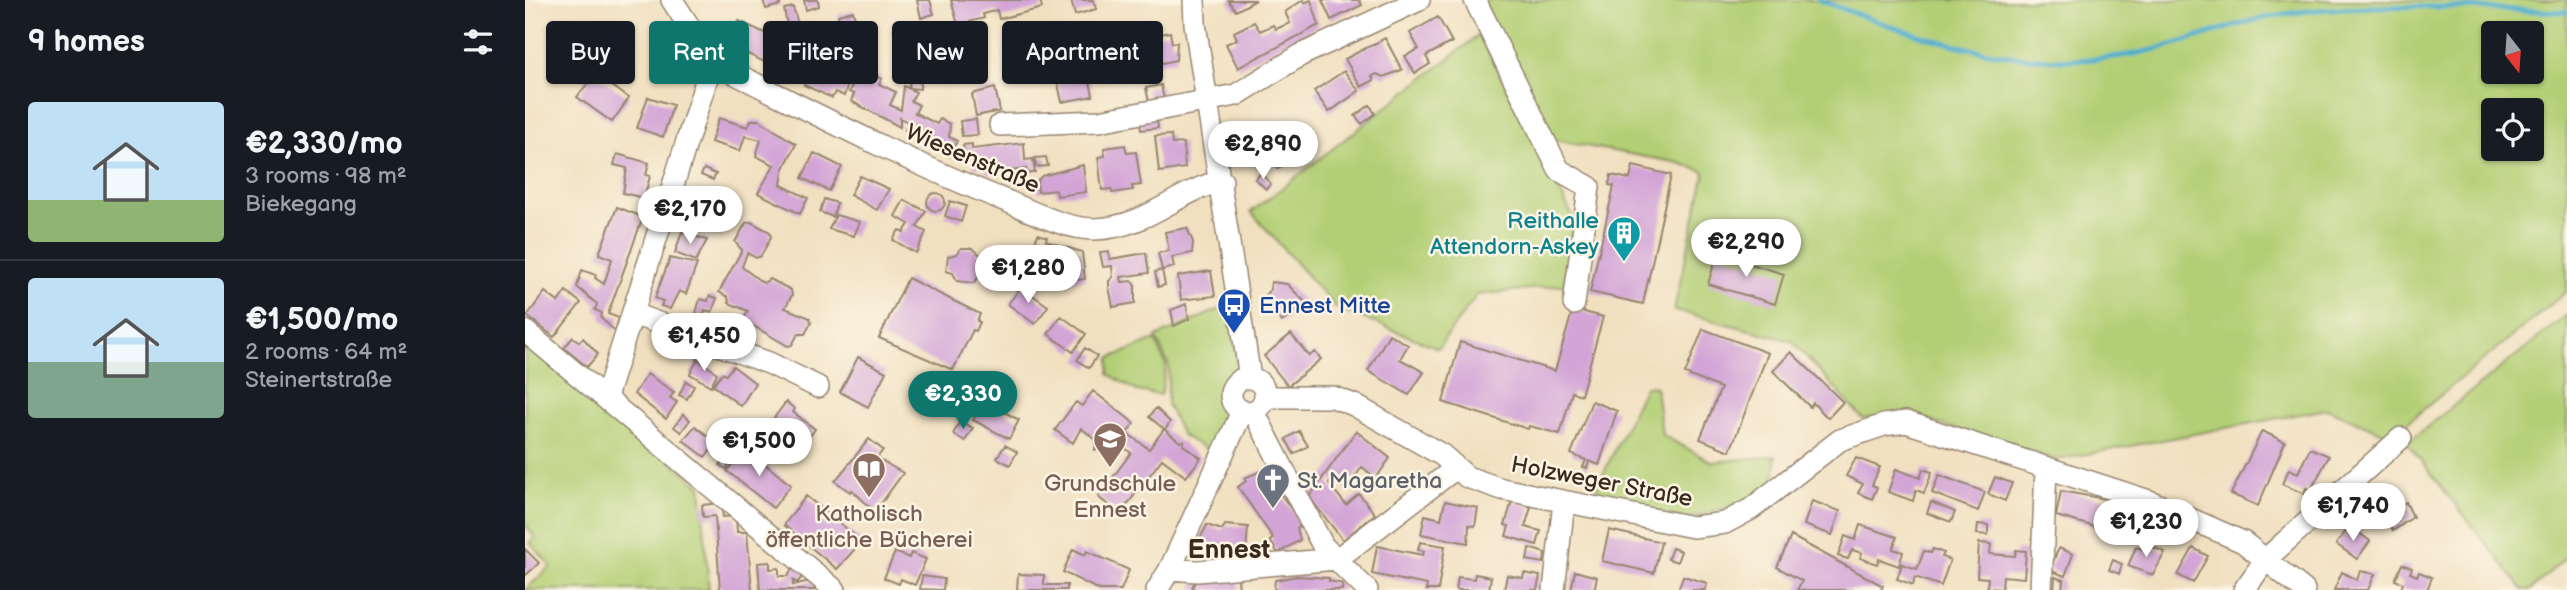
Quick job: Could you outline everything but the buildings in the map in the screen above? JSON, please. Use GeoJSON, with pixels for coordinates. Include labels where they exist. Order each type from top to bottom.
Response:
{"type":"FeatureCollection","features":[{"type":"Feature","properties":{"kind":"street"},"geometry":{"type":"LineString","coordinates":[[672,0],[686,21]]}},
{"type":"Feature","properties":{"kind":"street"},"geometry":{"type":"LineString","coordinates":[[1194,0],[1250,378]]}},
{"type":"Feature","properties":{"kind":"street"},"geometry":{"type":"LineString","coordinates":[[1000,125],[1100,121],[1236,94],[1301,55],[1419,0]]}},
{"type":"Feature","properties":{"kind":"street"},"geometry":{"type":"LineString","coordinates":[[1475,0],[1559,170],[1589,187],[1574,304]]}},
{"type":"Feature","properties":{"kind":"street","name":"Wiesenstraße"},"geometry":{"type":"LineString","coordinates":[[749,80],[934,173],[1052,219],[1092,229],[1123,226],[1153,215],[1201,186],[1222,181]]}},
{"type":"Feature","properties":{"kind":"street"},"geometry":{"type":"LineString","coordinates":[[606,397],[705,84]]}},
{"type":"Feature","properties":{"kind":"street"},"geometry":{"type":"LineString","coordinates":[[633,314],[769,363],[818,387]]}},
{"type":"Feature","properties":{"kind":"street"},"geometry":{"type":"LineString","coordinates":[[525,331],[835,590]]}},
{"type":"Feature","properties":{"kind":"street"},"geometry":{"type":"LineString","coordinates":[[1157,590],[1254,407],[1258,381],[1250,378],[1238,381],[1231,391],[1233,404],[1254,407]]}},
{"type":"Feature","properties":{"kind":"street","name":"Holzweger Straße"},"geometry":{"type":"LineString","coordinates":[[1254,407],[1333,397],[1355,405],[1420,443],[1467,477],[1502,489],[1693,527],[1725,523],[1761,502],[1840,440],[1884,425],[1906,422],[2152,502],[2243,542],[2304,590]]}},
{"type":"Feature","properties":{"kind":"street"},"geometry":{"type":"LineString","coordinates":[[1254,407],[1323,546],[1367,590]]}},
{"type":"Feature","properties":{"kind":"street"},"geometry":{"type":"LineString","coordinates":[[2243,590],[2266,559],[2401,438]]}},
{"type":"Feature","properties":{"kind":"street"},"geometry":{"type":"LineString","coordinates":[[1170,569],[1197,571],[1336,559],[1456,468]]}},
{"type":"Feature","properties":{"kind":"street"},"geometry":{"type":"LineString","coordinates":[[2041,590],[2046,468]]}},
{"type":"Feature","properties":{"kind":"street"},"geometry":{"type":"LineString","coordinates":[[1554,590],[1565,502]]}},
{"type":"Feature","properties":{"kind":"green space"},"geometry":{"type":"Polygon","coordinates":[[[1482,0],[2567,0],[2567,291],[2391,436],[2327,409],[2056,460],[1907,414],[1863,419],[1792,341],[1674,310],[1705,172],[1679,163],[1548,139],[1482,0]]]}},
{"type":"Feature","properties":{"kind":"green space"},"geometry":{"type":"Polygon","coordinates":[[[1479,35],[1575,221],[1564,285],[1477,295],[1438,348],[1335,307],[1251,212],[1479,35]]]}},
{"type":"Feature","properties":{"kind":"green space"},"geometry":{"type":"Polygon","coordinates":[[[1229,305],[1239,365],[1224,390],[1228,423],[1219,457],[1182,435],[1167,404],[1169,366],[1156,337],[1229,305]]]}},
{"type":"Feature","properties":{"kind":"green space"},"geometry":{"type":"Polygon","coordinates":[[[2567,315],[2567,556],[2531,590],[2523,590],[2407,443],[2567,315]]]}},
{"type":"Feature","properties":{"kind":"green space"},"geometry":{"type":"Polygon","coordinates":[[[1155,340],[1166,365],[1161,395],[1137,391],[1109,374],[1110,358],[1155,340]]]}},
{"type":"Feature","properties":{"kind":"green space"},"geometry":{"type":"Polygon","coordinates":[[[525,342],[701,486],[709,590],[525,590],[551,566],[530,543],[535,538],[525,524],[525,342]]]}},
{"type":"Feature","properties":{"kind":"green space"},"geometry":{"type":"Polygon","coordinates":[[[1645,386],[1656,387],[1662,435],[1712,462],[1776,456],[1774,484],[1743,503],[1686,519],[1592,498],[1645,386]]]}},
{"type":"Feature","properties":{"kind":"waterway"},"geometry":{"type":"LineString","coordinates":[[1819,0],[1939,41],[1980,51],[2063,60],[2105,58],[2148,51],[2256,20],[2326,9],[2429,7],[2567,12]]}},
{"type":"Feature","properties":{"kind":"place","name":"Reithalle Attendorn-Askey"},"geometry":{"type":"Point","coordinates":[1624,263]}},
{"type":"Feature","properties":{"kind":"place","name":"Ennest Mitte"},"geometry":{"type":"Point","coordinates":[1234,335]}},
{"type":"Feature","properties":{"kind":"place","name":"Grundschule Ennest"},"geometry":{"type":"Point","coordinates":[1110,469]}},
{"type":"Feature","properties":{"kind":"place","name":"Katholisch öffentliche Bücherei"},"geometry":{"type":"Point","coordinates":[869,499]}},
{"type":"Feature","properties":{"kind":"place","name":"St. Magaretha"},"geometry":{"type":"Point","coordinates":[1273,510]}},
{"type":"Feature","properties":{"kind":"district","name":"Ennest"},"geometry":{"type":"Point","coordinates":[1229,549]}}]}
